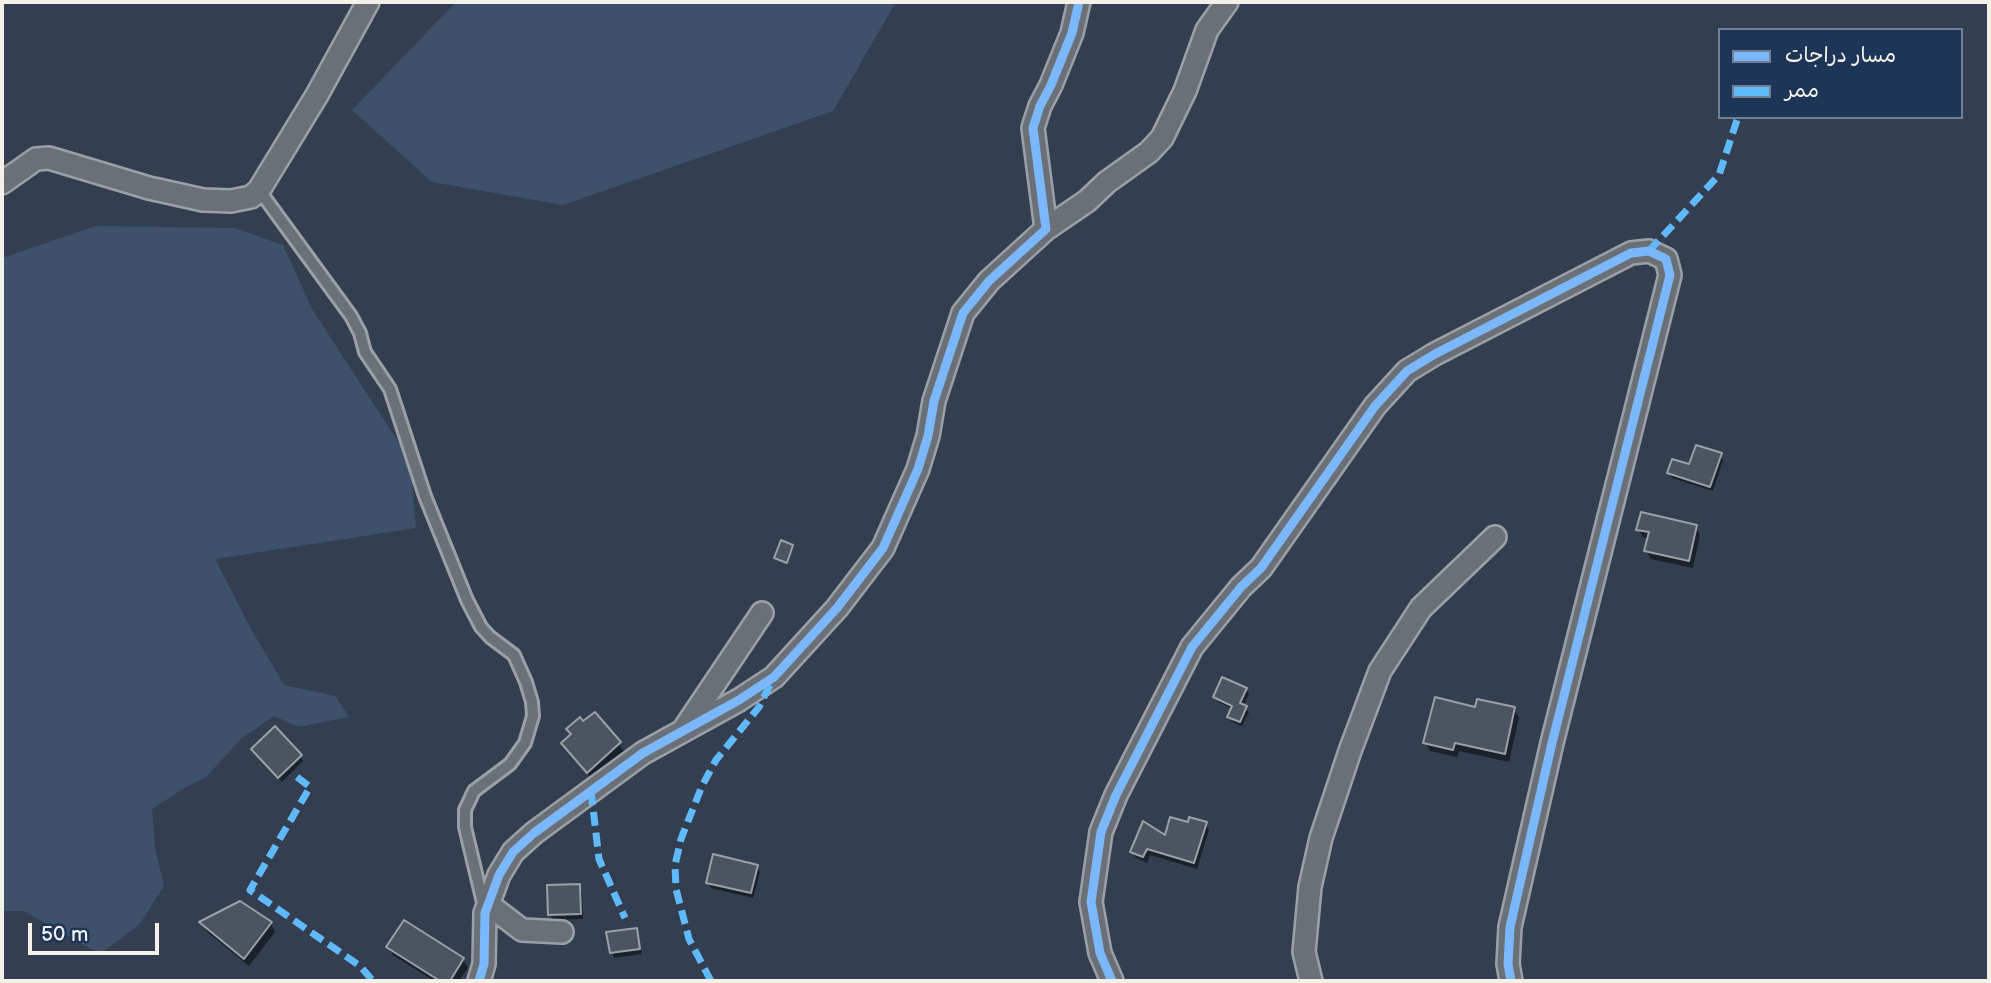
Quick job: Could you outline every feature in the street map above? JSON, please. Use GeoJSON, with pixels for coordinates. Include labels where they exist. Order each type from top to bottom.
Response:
{"type":"FeatureCollection","features":[{"type":"Feature","properties":{"kind":"street"},"geometry":{"type":"LineString","coordinates":[[2,183],[36,159],[49,158],[149,188],[203,200],[231,201],[251,197],[259,190],[317,96],[368,2]]}},
{"type":"Feature","properties":{"kind":"street"},"geometry":{"type":"LineString","coordinates":[[1046,229],[1033,128],[1072,33],[1079,2]]}},
{"type":"Feature","properties":{"kind":"street"},"geometry":{"type":"LineString","coordinates":[[479,981],[484,964],[486,909],[506,861],[524,841],[643,753],[739,700],[774,677],[837,608],[877,557],[890,537],[918,469],[928,436],[934,401],[963,313],[989,281],[1046,229],[1087,201],[1107,182],[1149,152],[1162,138],[1185,91],[1207,30],[1227,2]]}},
{"type":"Feature","properties":{"kind":"street"},"geometry":{"type":"LineString","coordinates":[[1112,981],[1100,953],[1091,902],[1101,832],[1116,795],[1192,648],[1241,587],[1261,568],[1376,407],[1407,371],[1631,253],[1650,251],[1666,258],[1670,275],[1552,743],[1510,927],[1507,956],[1511,981]]}},
{"type":"Feature","properties":{"kind":"street"},"geometry":{"type":"LineString","coordinates":[[1311,981],[1304,952],[1310,887],[1321,838],[1380,671],[1421,608],[1495,537]]}},
{"type":"Feature","properties":{"kind":"street"},"geometry":{"type":"LineString","coordinates":[[683,731],[762,613]]}},
{"type":"Feature","properties":{"kind":"street"},"geometry":{"type":"LineString","coordinates":[[486,909],[522,930],[562,932]]}},
{"type":"Feature","properties":{"kind":"lane"},"geometry":{"type":"LineString","coordinates":[[259,190],[351,316],[360,333],[365,352],[390,389],[425,496],[467,600],[490,638],[514,654],[526,682],[533,716],[525,743],[510,764],[474,791],[465,810],[465,827],[486,909]]}},
{"type":"Feature","properties":{"kind":"shaded area"},"geometry":{"type":"Polygon","coordinates":[[[456,2],[896,2],[833,111],[563,205],[432,182],[352,110],[456,2]]]}},
{"type":"Feature","properties":{"kind":"shaded area"},"geometry":{"type":"Polygon","coordinates":[[[96,226],[235,228],[283,245],[312,309],[410,460],[416,528],[215,559],[284,685],[335,696],[349,717],[298,727],[274,716],[241,739],[206,777],[152,809],[155,848],[164,886],[140,924],[100,954],[24,911],[2,911],[2,258],[96,226]]]}},
{"type":"Feature","properties":{"kind":"building"},"geometry":{"type":"Polygon","coordinates":[[[1696,445],[1722,453],[1710,487],[1667,473],[1672,459],[1689,464],[1696,445]]]}},
{"type":"Feature","properties":{"kind":"building"},"geometry":{"type":"Polygon","coordinates":[[[1641,512],[1697,525],[1689,561],[1644,551],[1649,532],[1636,530],[1641,512]]]}},
{"type":"Feature","properties":{"kind":"building"},"geometry":{"type":"Polygon","coordinates":[[[781,540],[793,545],[787,563],[774,558],[781,540]]]}},
{"type":"Feature","properties":{"kind":"building"},"geometry":{"type":"Polygon","coordinates":[[[1222,677],[1247,688],[1240,703],[1247,706],[1240,722],[1227,717],[1232,706],[1213,697],[1222,677]]]}},
{"type":"Feature","properties":{"kind":"building"},"geometry":{"type":"Polygon","coordinates":[[[1435,697],[1475,707],[1477,699],[1515,707],[1505,754],[1455,743],[1453,750],[1423,743],[1435,697]]]}},
{"type":"Feature","properties":{"kind":"building"},"geometry":{"type":"Polygon","coordinates":[[[595,712],[621,742],[587,773],[561,743],[571,734],[566,729],[580,717],[583,721],[595,712]]]}},
{"type":"Feature","properties":{"kind":"building"},"geometry":{"type":"Polygon","coordinates":[[[275,726],[302,755],[278,778],[251,749],[275,726]]]}},
{"type":"Feature","properties":{"kind":"building"},"geometry":{"type":"Polygon","coordinates":[[[1170,817],[1188,822],[1189,817],[1207,822],[1194,863],[1147,849],[1143,857],[1130,852],[1143,821],[1165,835],[1170,817]]]}},
{"type":"Feature","properties":{"kind":"building"},"geometry":{"type":"Polygon","coordinates":[[[713,854],[758,865],[751,893],[706,883],[713,854]]]}},
{"type":"Feature","properties":{"kind":"building"},"geometry":{"type":"Polygon","coordinates":[[[580,884],[581,914],[548,915],[547,885],[580,884]]]}},
{"type":"Feature","properties":{"kind":"building"},"geometry":{"type":"Polygon","coordinates":[[[240,901],[272,922],[244,959],[199,922],[240,901]]]}},
{"type":"Feature","properties":{"kind":"building"},"geometry":{"type":"Polygon","coordinates":[[[404,920],[464,958],[450,981],[440,981],[386,947],[404,920]]]}},
{"type":"Feature","properties":{"kind":"building"},"geometry":{"type":"Polygon","coordinates":[[[637,928],[640,949],[610,953],[606,932],[637,928]]]}},
{"type":"Feature","properties":{"kind":"marked path"},"geometry":{"type":"LineString","coordinates":[[1649,251],[1719,175],[1737,119]]}},
{"type":"Feature","properties":{"kind":"marked path"},"geometry":{"type":"LineString","coordinates":[[711,981],[689,939],[676,889],[675,865],[681,839],[702,786],[716,760],[759,707],[773,679]]}},
{"type":"Feature","properties":{"kind":"marked path"},"geometry":{"type":"LineString","coordinates":[[297,777],[310,787],[250,890],[360,966],[373,981]]}},
{"type":"Feature","properties":{"kind":"marked path"},"geometry":{"type":"LineString","coordinates":[[591,791],[599,859],[625,918]]}},
{"type":"Feature","properties":{"kind":"cycle path"},"geometry":{"type":"LineString","coordinates":[[479,981],[484,964],[485,913],[499,875],[513,852],[534,833],[643,753],[739,700],[774,677],[837,608],[883,548],[918,469],[928,436],[934,401],[963,313],[989,281],[1046,229],[1033,128],[1072,33],[1079,2]]}},
{"type":"Feature","properties":{"kind":"cycle path"},"geometry":{"type":"LineString","coordinates":[[1112,981],[1100,953],[1091,902],[1101,832],[1116,795],[1192,647],[1241,587],[1261,568],[1375,406],[1407,371],[1631,253],[1649,251],[1666,259],[1670,275],[1552,743],[1510,927],[1508,964],[1511,981]]}}]}
